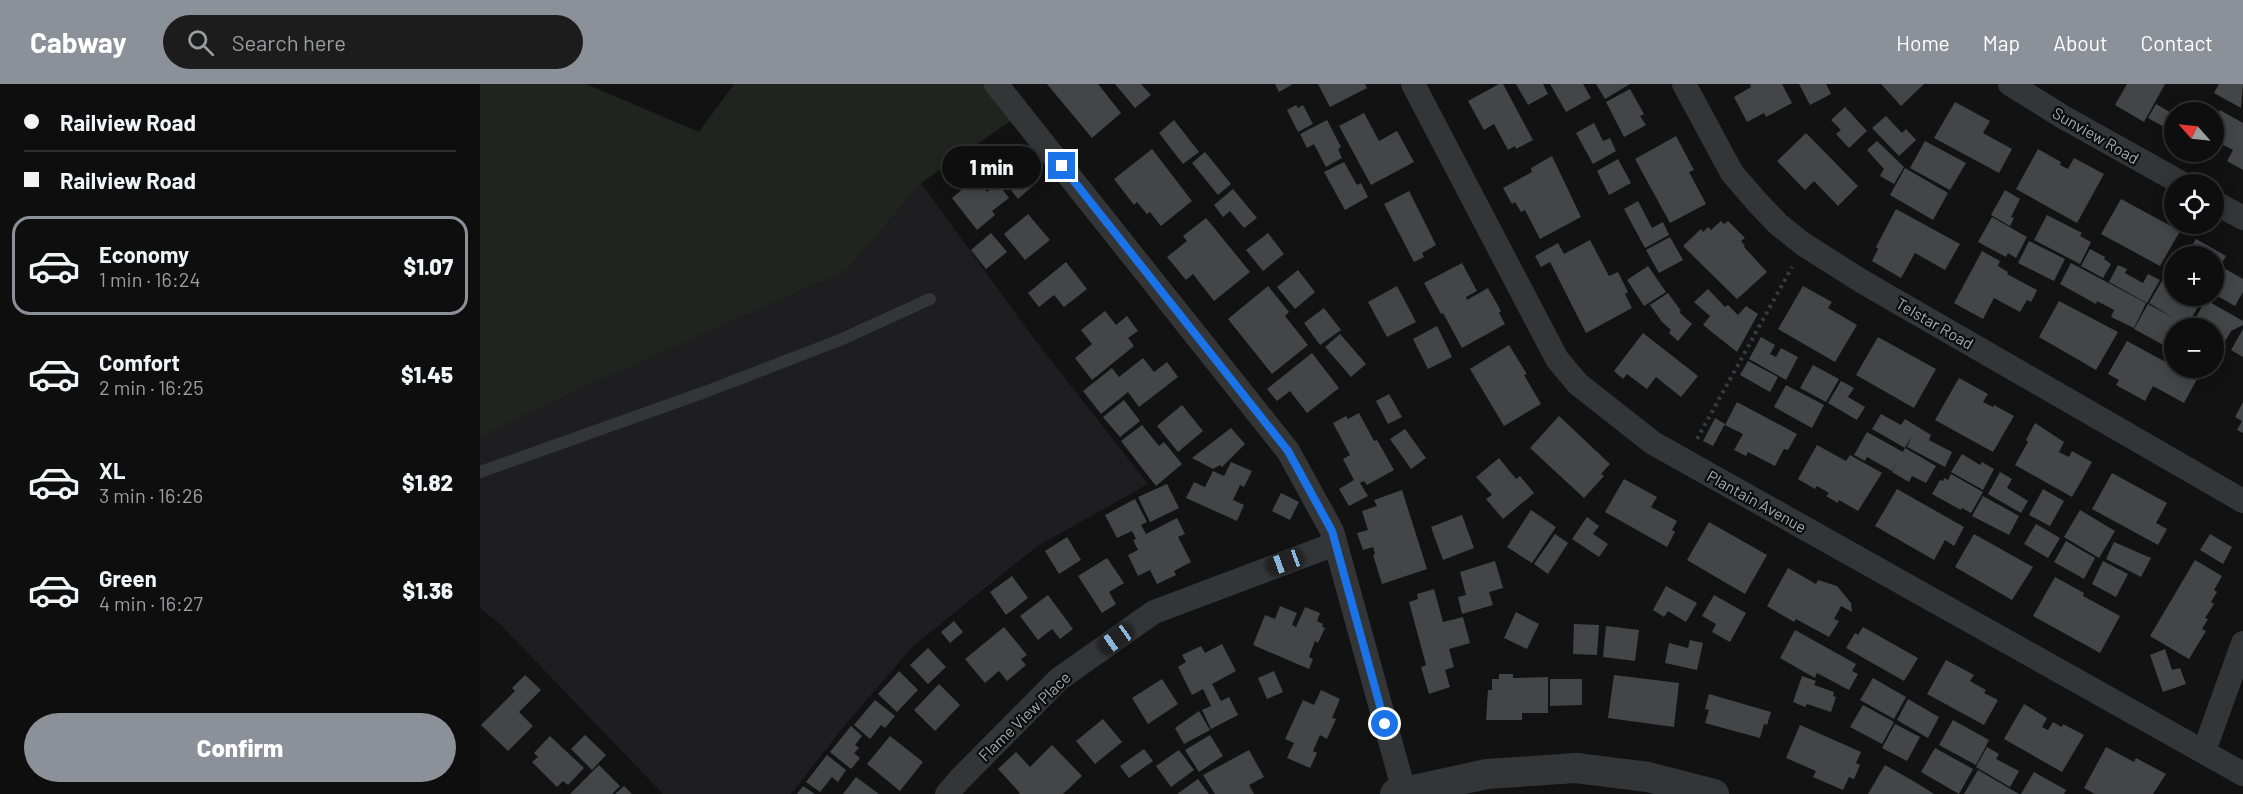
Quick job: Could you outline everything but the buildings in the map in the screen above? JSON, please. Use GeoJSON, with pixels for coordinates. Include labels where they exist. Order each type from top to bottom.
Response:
{"type":"FeatureCollection","features":[{"type":"Feature","properties":{"kind":"street"},"geometry":{"type":"LineString","coordinates":[[996,84],[1288,451],[1332,531],[1400,793],[1487,774],[1576,768],[1648,777],[1695,792]]}},
{"type":"Feature","properties":{"kind":"street","name":"Plantain Avenue"},"geometry":{"type":"LineString","coordinates":[[1413,84],[1557,358],[1578,384],[1609,410],[1653,443],[2243,774]]}},
{"type":"Feature","properties":{"kind":"street","name":"Telstar Road"},"geometry":{"type":"LineString","coordinates":[[1684,84],[1731,173],[1778,224],[1803,244],[1863,282],[2243,501]]}},
{"type":"Feature","properties":{"kind":"street","name":"Sunview Road"},"geometry":{"type":"LineString","coordinates":[[2010,84],[2063,117],[2165,174]]}},
{"type":"Feature","properties":{"kind":"street"},"geometry":{"type":"LineString","coordinates":[[2224,208],[2243,218]]}},
{"type":"Feature","properties":{"kind":"street","name":"Flame View Place"},"geometry":{"type":"LineString","coordinates":[[947,794],[1059,679],[1154,612],[1335,544]]}},
{"type":"Feature","properties":{"kind":"street"},"geometry":{"type":"LineString","coordinates":[[2204,751],[2243,643]]}},
{"type":"Feature","properties":{"kind":"lane"},"geometry":{"type":"LineString","coordinates":[[480,472],[705,392],[840,340],[930,299]]}},
{"type":"Feature","properties":{"kind":"path"},"geometry":{"type":"LineString","coordinates":[[1685,460],[1803,244]]}},
{"type":"Feature","properties":{"kind":"shaded area"},"geometry":{"type":"Polygon","coordinates":[[[480,84],[586,84],[699,132],[734,84],[998,84],[1022,113],[921,183],[847,270],[556,400],[480,437],[480,84]]]}},
{"type":"Feature","properties":{"kind":"shaded area"},"geometry":{"type":"Polygon","coordinates":[[[921,183],[1035,340],[1148,484],[1036,547],[912,647],[845,725],[791,794],[663,794],[501,625],[480,608],[480,437],[556,400],[847,270],[921,183]]]}},
{"type":"Feature","properties":{"kind":"route"},"geometry":{"type":"LineString","coordinates":[[1062,166],[1158,289],[1250,400],[1288,451],[1332,531],[1385,724]]}}]}
